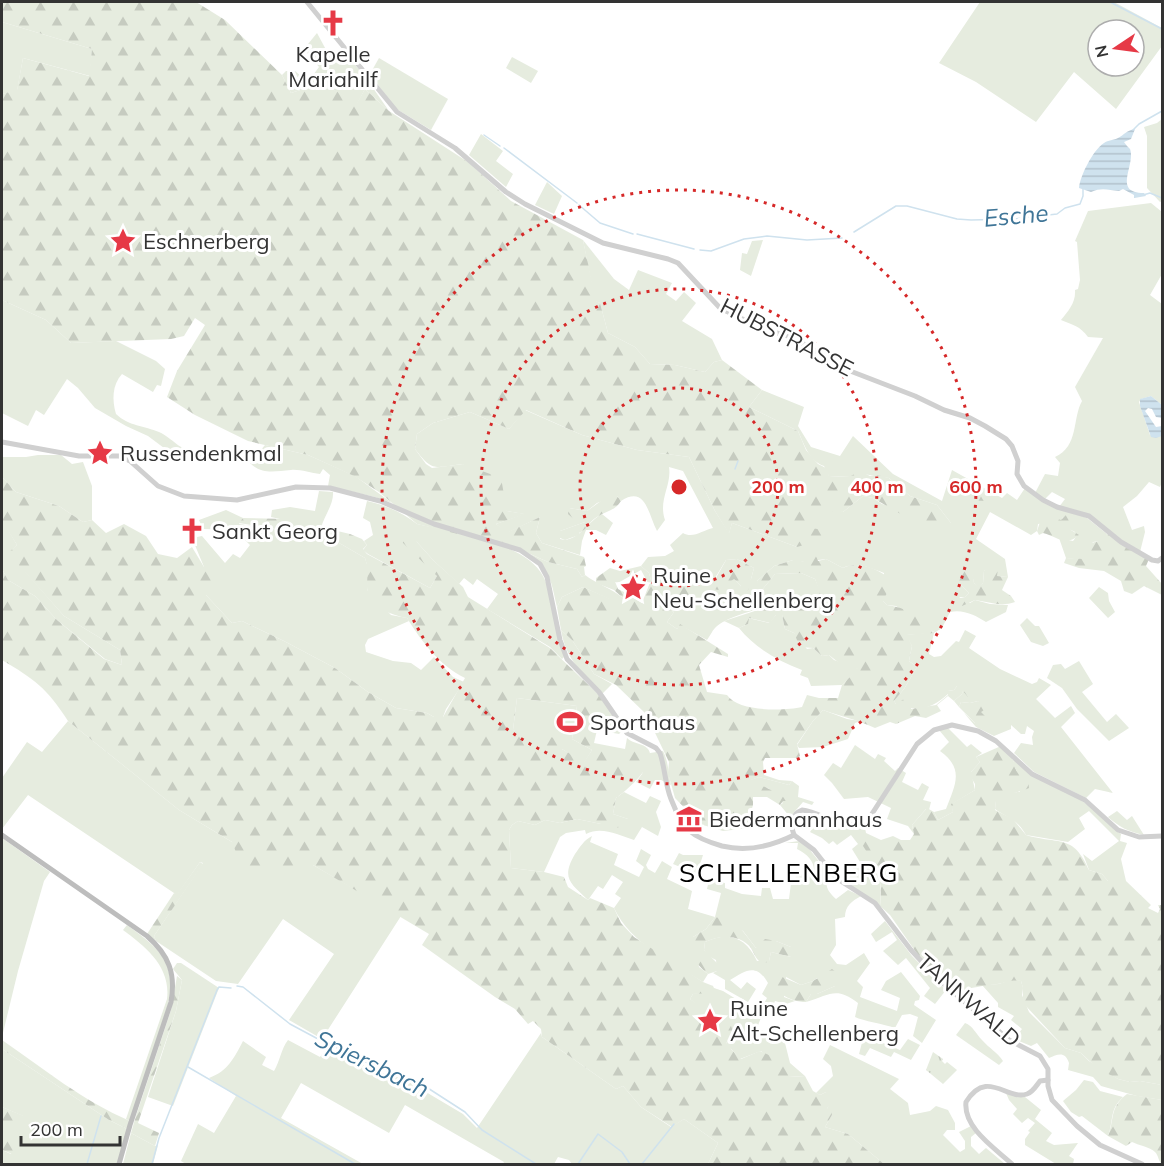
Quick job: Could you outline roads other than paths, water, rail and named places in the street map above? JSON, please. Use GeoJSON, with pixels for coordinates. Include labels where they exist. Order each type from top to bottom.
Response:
{"type":"FeatureCollection","features":[{"type":"Feature","properties":{"kind":"main road"},"geometry":{"type":"LineString","coordinates":[[2,835],[147,936],[163,952],[171,970],[173,990],[171,1002],[119,1164]]}},
{"type":"Feature","properties":{"kind":"street","name":"HUBSTRASSE"},"geometry":{"type":"LineString","coordinates":[[307,2],[397,112],[455,148],[506,192],[603,243],[673,260],[686,270],[720,308],[765,330],[792,337],[845,369],[915,396],[944,410],[970,418],[1006,439],[1016,454],[1017,474],[1024,486],[1057,507],[1089,516],[1121,542],[1154,561],[1162,558]]}},
{"type":"Feature","properties":{"kind":"street"},"geometry":{"type":"LineString","coordinates":[[2,442],[79,456],[118,456],[130,461],[158,486],[184,496],[244,500],[308,486],[330,488],[380,501],[453,530],[520,550],[540,564],[548,581],[557,630],[567,659],[599,692],[627,734],[658,751],[662,757],[667,788],[673,803],[687,828],[698,838],[740,850],[756,848],[794,835],[793,818],[802,810],[836,822],[855,824],[868,820],[917,744],[929,733],[943,726],[964,726],[983,733],[1003,746],[1037,777],[1085,800],[1122,832],[1145,838],[1162,836]]}},
{"type":"Feature","properties":{"kind":"street","name":"TANNWALD"},"geometry":{"type":"LineString","coordinates":[[794,835],[811,847],[836,878],[872,900],[911,950],[937,978],[1004,1036],[1040,1056],[1047,1066],[1053,1101],[1089,1137],[1107,1149],[1142,1164]]}},
{"type":"Feature","properties":{"kind":"street"},"geometry":{"type":"LineString","coordinates":[[1012,1164],[987,1144],[965,1109],[968,1099],[979,1090],[990,1086],[1024,1095],[1032,1092],[1040,1081],[1048,1080]]}},
{"type":"Feature","properties":{"kind":"water"},"geometry":{"type":"Polygon","coordinates":[[[1135,129],[1131,139],[1124,142],[1130,149],[1131,155],[1127,183],[1134,192],[1144,193],[1146,196],[1134,198],[1134,195],[1123,189],[1119,191],[1102,189],[1091,192],[1079,188],[1088,164],[1100,146],[1135,129]]]}},
{"type":"Feature","properties":{"kind":"water"},"geometry":{"type":"Polygon","coordinates":[[[1151,396],[1162,405],[1162,418],[1156,417],[1152,409],[1148,408],[1145,411],[1156,427],[1162,426],[1162,436],[1156,438],[1151,437],[1140,406],[1140,399],[1151,396]]]}},
{"type":"Feature","properties":{"kind":"waterway"},"geometry":{"type":"LineString","coordinates":[[1110,2],[1162,29]]}},
{"type":"Feature","properties":{"kind":"waterway"},"geometry":{"type":"LineString","coordinates":[[1133,130],[1162,111]]}},
{"type":"Feature","properties":{"kind":"waterway","name":"Esche"},"geometry":{"type":"LineString","coordinates":[[484,135],[500,146]]}},
{"type":"Feature","properties":{"kind":"waterway","name":"Esche"},"geometry":{"type":"LineString","coordinates":[[504,148],[577,203]]}},
{"type":"Feature","properties":{"kind":"waterway","name":"Esche"},"geometry":{"type":"LineString","coordinates":[[854,232],[896,206],[907,206],[957,219],[971,220],[1014,219],[1057,214],[1065,208],[1080,204],[1083,186]]}},
{"type":"Feature","properties":{"kind":"waterway","name":"Esche"},"geometry":{"type":"LineString","coordinates":[[1143,195],[1150,193],[1162,198]]}},
{"type":"Feature","properties":{"kind":"waterway","name":"Esche"},"geometry":{"type":"LineString","coordinates":[[579,205],[600,223],[633,234]]}},
{"type":"Feature","properties":{"kind":"waterway","name":"Esche"},"geometry":{"type":"LineString","coordinates":[[637,234],[694,249]]}},
{"type":"Feature","properties":{"kind":"waterway","name":"Esche"},"geometry":{"type":"LineString","coordinates":[[700,250],[711,251],[744,239],[767,236],[807,240],[842,238]]}},
{"type":"Feature","properties":{"kind":"waterway"},"geometry":{"type":"LineString","coordinates":[[735,469],[738,461]]}},
{"type":"Feature","properties":{"kind":"waterway","name":"Spiersbach"},"geometry":{"type":"LineString","coordinates":[[237,986],[243,987],[290,1024],[318,1039],[374,1067],[401,1074],[420,1083],[465,1112],[482,1130],[536,1164]]}},
{"type":"Feature","properties":{"kind":"waterway","name":"Spiersbach"},"geometry":{"type":"LineString","coordinates":[[152,1164],[159,1138],[217,990],[219,987],[231,988]]}},
{"type":"Feature","properties":{"kind":"waterway"},"geometry":{"type":"LineString","coordinates":[[188,1067],[355,1164]]}},
{"type":"Feature","properties":{"kind":"waterway"},"geometry":{"type":"LineString","coordinates":[[87,1164],[101,1116]]}},
{"type":"Feature","properties":{"kind":"waterway"},"geometry":{"type":"LineString","coordinates":[[642,1164],[674,1124]]}},
{"type":"Feature","properties":{"kind":"waterway"},"geometry":{"type":"LineString","coordinates":[[578,1164],[598,1134],[622,1152],[630,1164]]}},
{"type":"Feature","properties":{"kind":"place","name":"Kapelle Mariahilf"},"geometry":{"type":"Point","coordinates":[333,23]}},
{"type":"Feature","properties":{"kind":"place","name":"Eschnerberg"},"geometry":{"type":"Point","coordinates":[123,241]}},
{"type":"Feature","properties":{"kind":"place","name":"Russendenkmal"},"geometry":{"type":"Point","coordinates":[100,453]}},
{"type":"Feature","properties":{"kind":"place","name":"Sankt Georg"},"geometry":{"type":"Point","coordinates":[192,531]}},
{"type":"Feature","properties":{"kind":"place","name":"Ruine Neu-Schellenberg"},"geometry":{"type":"Point","coordinates":[633,588]}},
{"type":"Feature","properties":{"kind":"place","name":"Sporthaus"},"geometry":{"type":"Point","coordinates":[570,722]}},
{"type":"Feature","properties":{"kind":"place","name":"Biedermannhaus"},"geometry":{"type":"Point","coordinates":[689,819]}},
{"type":"Feature","properties":{"kind":"place","name":"Ruine Alt-Schellenberg"},"geometry":{"type":"Point","coordinates":[710,1021]}},
{"type":"Feature","properties":{"kind":"district","name":"SCHELLENBERG"},"geometry":{"type":"Point","coordinates":[789,873]}}]}
